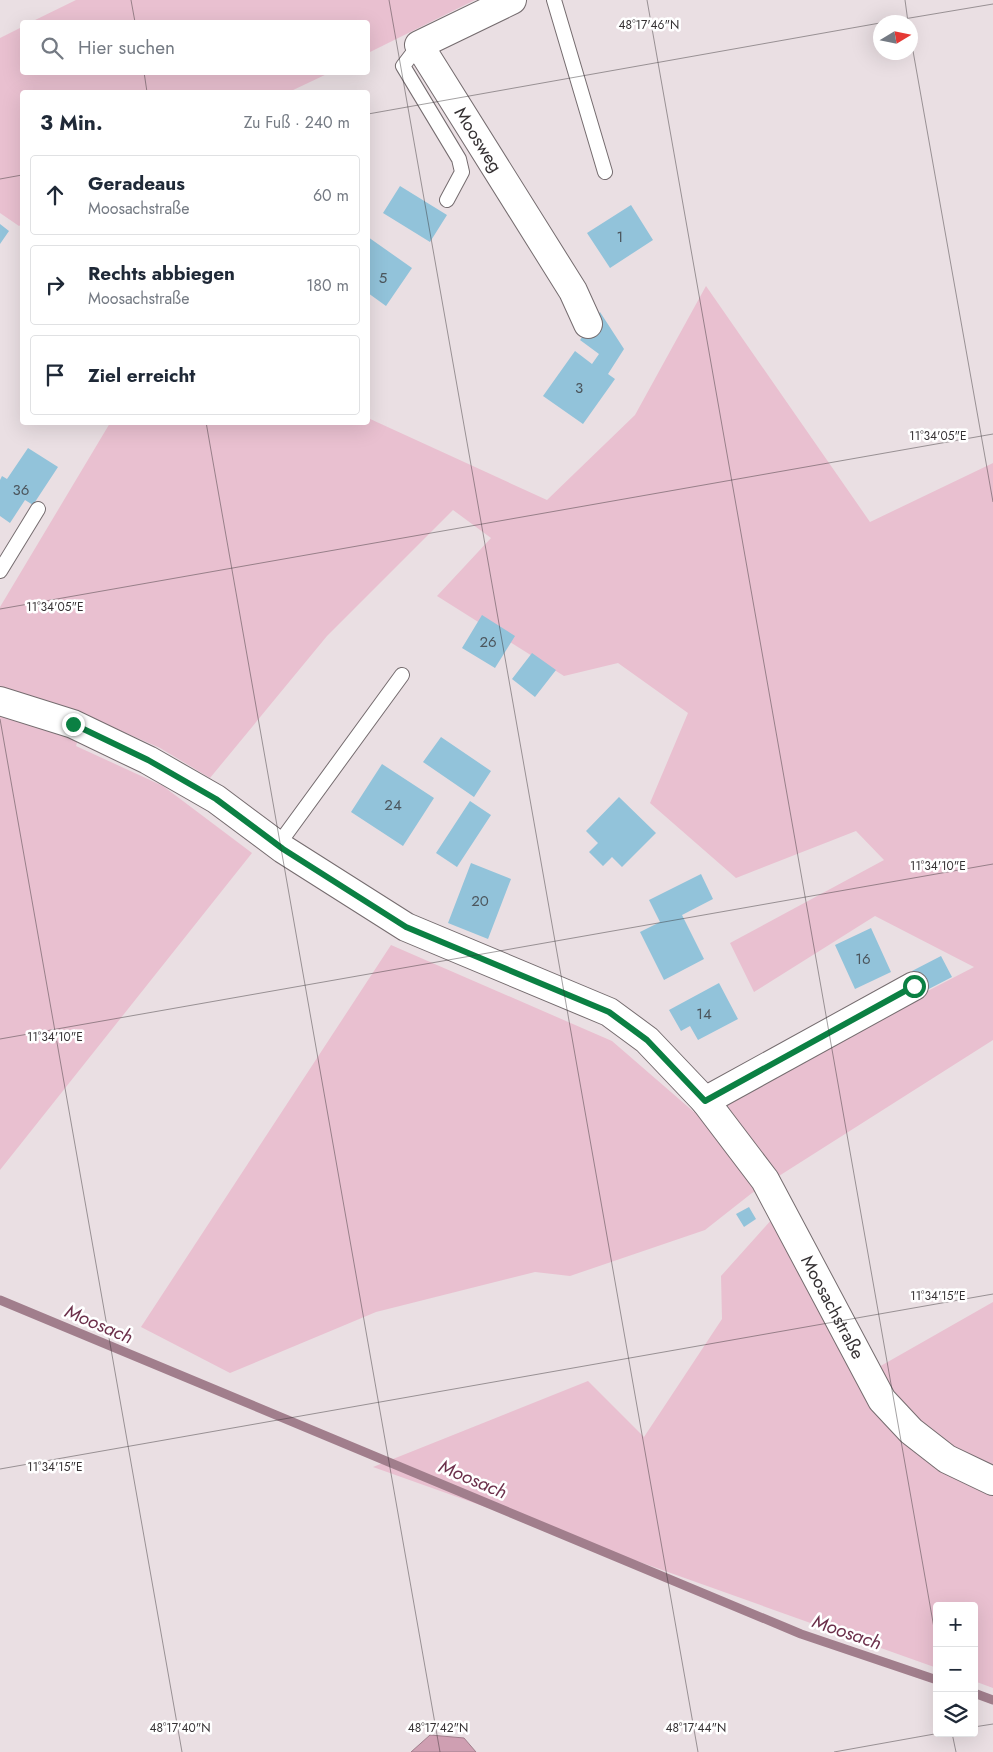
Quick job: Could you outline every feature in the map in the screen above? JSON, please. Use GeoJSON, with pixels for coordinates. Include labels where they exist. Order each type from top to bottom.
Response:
{"type":"FeatureCollection","features":[{"type":"Feature","properties":{"kind":"street"},"geometry":{"type":"LineString","coordinates":[[419,45],[512,0]]}},
{"type":"Feature","properties":{"kind":"street","name":"Moosweg"},"geometry":{"type":"LineString","coordinates":[[419,45],[573,291],[588,324]]}},
{"type":"Feature","properties":{"kind":"street","name":"Moosachstraße"},"geometry":{"type":"LineString","coordinates":[[0,701],[73,724],[148,760],[216,799],[278,845],[406,927],[609,1012],[647,1040],[705,1101],[765,1180],[882,1400],[911,1431],[947,1458],[993,1481]]}},
{"type":"Feature","properties":{"kind":"street"},"geometry":{"type":"LineString","coordinates":[[705,1101],[914,986]]}},
{"type":"Feature","properties":{"kind":"lane"},"geometry":{"type":"LineString","coordinates":[[554,0],[605,172]]}},
{"type":"Feature","properties":{"kind":"lane"},"geometry":{"type":"LineString","coordinates":[[419,45],[403,66],[459,159],[462,172],[459,181],[447,200]]}},
{"type":"Feature","properties":{"kind":"lane"},"geometry":{"type":"LineString","coordinates":[[0,571],[38,509]]}},
{"type":"Feature","properties":{"kind":"lane"},"geometry":{"type":"LineString","coordinates":[[278,845],[402,675]]}},
{"type":"Feature","properties":{"kind":"shaded area"},"geometry":{"type":"Polygon","coordinates":[[[76,0],[475,0],[370,52],[370,20],[35,20],[76,0]]]}},
{"type":"Feature","properties":{"kind":"shaded area"},"geometry":{"type":"Polygon","coordinates":[[[20,28],[20,75],[325,75],[293,90],[20,90],[19,226],[0,213],[0,38],[20,28]]]}},
{"type":"Feature","properties":{"kind":"shaded area"},"geometry":{"type":"Polygon","coordinates":[[[706,286],[870,522],[993,463],[993,1040],[752,1193],[705,1230],[570,1276],[535,1272],[376,1312],[230,1373],[141,1327],[391,945],[612,1041],[694,1112],[974,967],[875,916],[754,992],[730,943],[884,860],[856,831],[736,878],[650,803],[688,713],[618,663],[564,676],[437,596],[491,538],[453,510],[327,636],[210,778],[160,748],[85,715],[76,746],[163,786],[252,853],[0,1170],[0,607],[109,425],[370,425],[370,419],[547,500],[635,415],[706,286]]]}},
{"type":"Feature","properties":{"kind":"shaded area"},"geometry":{"type":"Polygon","coordinates":[[[773,1218],[856,1380],[993,1302],[993,1688],[978,1682],[978,1602],[933,1602],[933,1667],[373,1467],[588,1381],[644,1437],[722,1319],[721,1276],[773,1218]]]}},
{"type":"Feature","properties":{"kind":"shaded area"},"geometry":{"type":"Polygon","coordinates":[[[430,1735],[464,1738],[476,1752],[411,1752],[430,1735]]]}},
{"type":"Feature","properties":{"kind":"building"},"geometry":{"type":"Polygon","coordinates":[[[400,186],[447,215],[430,242],[383,213],[400,186]]]}},
{"type":"Feature","properties":{"kind":"building"},"geometry":{"type":"Polygon","coordinates":[[[631,205],[653,240],[610,268],[587,233],[631,205]]]}},
{"type":"Feature","properties":{"kind":"building"},"geometry":{"type":"Polygon","coordinates":[[[0,224],[9,231],[0,244],[0,224]]]}},
{"type":"Feature","properties":{"kind":"building"},"geometry":{"type":"Polygon","coordinates":[[[370,238],[412,268],[386,306],[370,294],[370,238]]]}},
{"type":"Feature","properties":{"kind":"building"},"geometry":{"type":"Polygon","coordinates":[[[600,312],[624,349],[608,374],[615,379],[583,424],[543,396],[575,351],[592,364],[599,354],[580,340],[600,312]]]}},
{"type":"Feature","properties":{"kind":"building"},"geometry":{"type":"Polygon","coordinates":[[[28,448],[58,467],[33,505],[25,500],[10,523],[0,516],[0,480],[2,476],[7,479],[28,448]]]}},
{"type":"Feature","properties":{"kind":"building"},"geometry":{"type":"Polygon","coordinates":[[[482,615],[515,636],[495,668],[462,648],[482,615]]]}},
{"type":"Feature","properties":{"kind":"building"},"geometry":{"type":"Polygon","coordinates":[[[532,653],[556,670],[535,697],[512,679],[532,653]]]}},
{"type":"Feature","properties":{"kind":"building"},"geometry":{"type":"Polygon","coordinates":[[[441,737],[491,771],[474,797],[423,762],[441,737]]]}},
{"type":"Feature","properties":{"kind":"building"},"geometry":{"type":"Polygon","coordinates":[[[382,764],[434,798],[403,846],[351,812],[382,764]]]}},
{"type":"Feature","properties":{"kind":"building"},"geometry":{"type":"Polygon","coordinates":[[[619,797],[656,833],[622,867],[612,857],[603,866],[589,852],[598,843],[586,831],[619,797]]]}},
{"type":"Feature","properties":{"kind":"building"},"geometry":{"type":"Polygon","coordinates":[[[470,801],[491,815],[457,867],[436,853],[470,801]]]}},
{"type":"Feature","properties":{"kind":"building"},"geometry":{"type":"Polygon","coordinates":[[[471,863],[511,879],[488,939],[448,923],[471,863]]]}},
{"type":"Feature","properties":{"kind":"building"},"geometry":{"type":"Polygon","coordinates":[[[701,874],[713,899],[682,915],[704,959],[664,980],[640,932],[660,922],[649,900],[701,874]]]}},
{"type":"Feature","properties":{"kind":"building"},"geometry":{"type":"Polygon","coordinates":[[[871,928],[891,972],[855,989],[835,945],[871,928]]]}},
{"type":"Feature","properties":{"kind":"building"},"geometry":{"type":"Polygon","coordinates":[[[941,956],[952,977],[923,992],[912,971],[941,956]]]}},
{"type":"Feature","properties":{"kind":"building"},"geometry":{"type":"Polygon","coordinates":[[[719,983],[738,1019],[698,1040],[690,1026],[681,1031],[669,1010],[719,983]]]}},
{"type":"Feature","properties":{"kind":"building"},"geometry":{"type":"Polygon","coordinates":[[[749,1207],[756,1219],[744,1227],[736,1214],[749,1207]]]}},
{"type":"Feature","properties":{"kind":"waterway","name":"Moosach"},"geometry":{"type":"LineString","coordinates":[[0,1300],[801,1634],[933,1679]]}},
{"type":"Feature","properties":{"kind":"waterway","name":"Moosach"},"geometry":{"type":"LineString","coordinates":[[978,1694],[993,1700]]}},
{"type":"Feature","properties":{"kind":"route"},"geometry":{"type":"LineString","coordinates":[[73,724],[148,760],[216,799],[283,849],[406,927],[609,1012],[647,1040],[705,1101],[914,986]]}}]}
